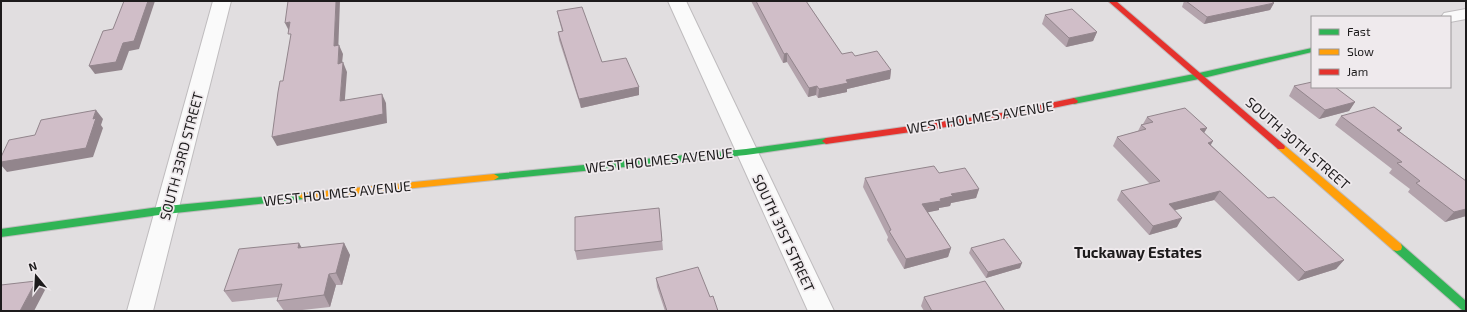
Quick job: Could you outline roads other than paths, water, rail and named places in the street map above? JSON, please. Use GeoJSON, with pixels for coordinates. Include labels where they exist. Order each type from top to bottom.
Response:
{"type":"FeatureCollection","features":[{"type":"Feature","properties":{"kind":"street","name":"SOUTH 33RD STREET"},"geometry":{"type":"LineString","coordinates":[[140,311],[222,1]]}},
{"type":"Feature","properties":{"kind":"street","name":"SOUTH 31ST STREET"},"geometry":{"type":"LineString","coordinates":[[678,1],[746,152],[821,311]]}},
{"type":"Feature","properties":{"kind":"street","name":"SOUTH 30TH STREET"},"geometry":{"type":"LineString","coordinates":[[1112,1],[1466,307]]}},
{"type":"Feature","properties":{"kind":"street"},"geometry":{"type":"LineString","coordinates":[[1451,17],[1466,14]]}},
{"type":"Feature","properties":{"kind":"street","name":"WEST HOLMES AVENUE"},"geometry":{"type":"LineString","coordinates":[[1,233],[166,210],[746,152],[996,117],[1199,76],[1311,50]]}},
{"type":"Feature","properties":{"kind":"district","name":"Tuckaway Estates"},"geometry":{"type":"Point","coordinates":[1138,252]}}]}
